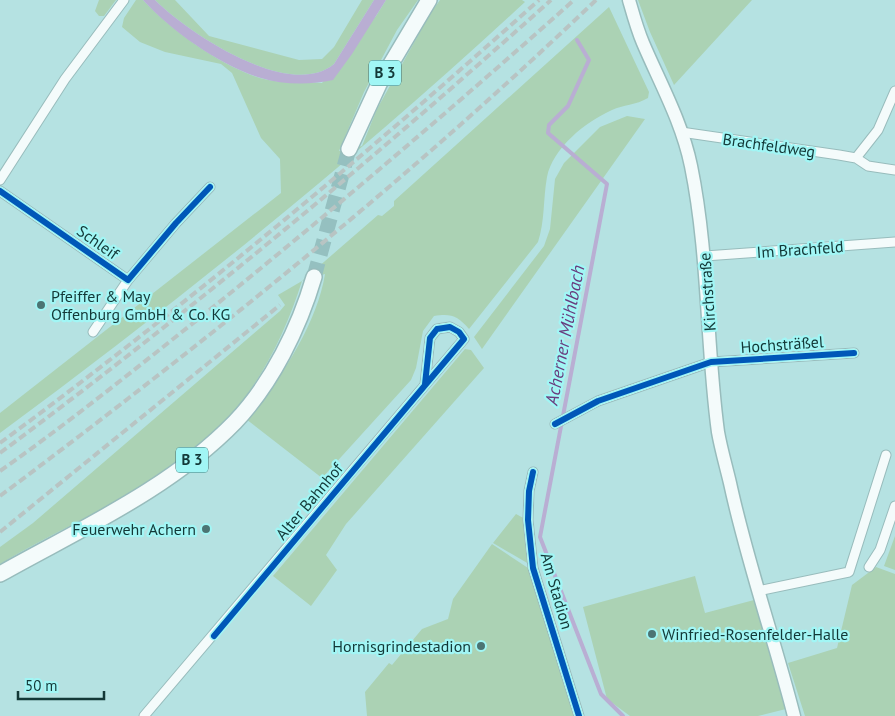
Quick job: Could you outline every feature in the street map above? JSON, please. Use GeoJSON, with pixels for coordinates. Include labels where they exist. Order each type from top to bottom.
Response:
{"type":"FeatureCollection","features":[{"type":"Feature","properties":{"kind":"main road","name":"B 3"},"geometry":{"type":"LineString","coordinates":[[349,149],[379,84],[428,0]]}},
{"type":"Feature","properties":{"kind":"main road","name":"Kirchstraße"},"geometry":{"type":"LineString","coordinates":[[629,0],[642,42],[660,79],[681,132],[691,165],[705,256],[711,362],[718,434],[738,524],[794,716]]}},
{"type":"Feature","properties":{"kind":"main road","name":"B 3"},"geometry":{"type":"LineString","coordinates":[[0,574],[122,506],[186,464],[229,427],[266,381],[289,342],[306,302],[314,277]]}},
{"type":"Feature","properties":{"kind":"street"},"geometry":{"type":"LineString","coordinates":[[0,180],[65,79],[122,3]]}},
{"type":"Feature","properties":{"kind":"street"},"geometry":{"type":"LineString","coordinates":[[856,158],[878,130],[895,91]]}},
{"type":"Feature","properties":{"kind":"street","name":"Brachfeldweg"},"geometry":{"type":"LineString","coordinates":[[681,132],[856,158],[868,166],[895,170]]}},
{"type":"Feature","properties":{"kind":"street","name":"Schleif"},"geometry":{"type":"LineString","coordinates":[[93,332],[128,280],[176,222],[210,187]]}},
{"type":"Feature","properties":{"kind":"street","name":"Schleif"},"geometry":{"type":"LineString","coordinates":[[0,191],[128,280]]}},
{"type":"Feature","properties":{"kind":"street","name":"Im Brachfeld"},"geometry":{"type":"LineString","coordinates":[[705,256],[895,242]]}},
{"type":"Feature","properties":{"kind":"street","name":"Alter Bahnhof"},"geometry":{"type":"LineString","coordinates":[[144,716],[464,339],[459,332],[450,327],[436,329],[430,338],[425,384]]}},
{"type":"Feature","properties":{"kind":"street","name":"Hochsträßel"},"geometry":{"type":"LineString","coordinates":[[711,362],[854,353]]}},
{"type":"Feature","properties":{"kind":"street"},"geometry":{"type":"LineString","coordinates":[[554,424],[598,401],[711,362]]}},
{"type":"Feature","properties":{"kind":"street"},"geometry":{"type":"LineString","coordinates":[[758,590],[850,572],[886,455]]}},
{"type":"Feature","properties":{"kind":"street","name":"Am Stadion"},"geometry":{"type":"LineString","coordinates":[[533,472],[529,491],[528,520],[533,568],[579,716]]}},
{"type":"Feature","properties":{"kind":"street"},"geometry":{"type":"LineString","coordinates":[[869,567],[880,550],[895,506]]}},
{"type":"Feature","properties":{"kind":"green space"},"geometry":{"type":"Polygon","coordinates":[[[99,0],[116,0],[104,16],[99,16],[95,11],[99,0]]]}},
{"type":"Feature","properties":{"kind":"green space"},"geometry":{"type":"Polygon","coordinates":[[[136,0],[143,0],[182,35],[229,65],[267,80],[322,83],[376,16],[386,0],[418,0],[397,30],[364,92],[339,151],[362,146],[377,109],[430,14],[440,0],[522,0],[525,2],[334,171],[135,331],[0,433],[0,413],[281,193],[280,159],[261,138],[232,73],[221,64],[165,52],[140,42],[122,27],[124,18],[136,0]]]}},
{"type":"Feature","properties":{"kind":"green space"},"geometry":{"type":"Polygon","coordinates":[[[155,0],[175,0],[209,36],[299,60],[322,59],[334,47],[362,0],[374,0],[334,64],[315,73],[292,74],[267,69],[215,45],[170,14],[155,0]]]}},
{"type":"Feature","properties":{"kind":"green space"},"geometry":{"type":"Polygon","coordinates":[[[638,0],[752,0],[674,85],[638,0]]]}},
{"type":"Feature","properties":{"kind":"green space"},"geometry":{"type":"Polygon","coordinates":[[[609,7],[649,92],[648,98],[616,108],[591,121],[563,146],[550,166],[547,177],[542,226],[538,242],[469,329],[454,316],[434,316],[423,331],[416,368],[411,380],[322,478],[246,419],[272,387],[295,351],[314,312],[325,274],[302,281],[378,215],[382,216],[394,206],[394,201],[609,7]]]}},
{"type":"Feature","properties":{"kind":"green space"},"geometry":{"type":"Polygon","coordinates":[[[627,116],[645,119],[482,349],[474,337],[544,246],[550,229],[555,179],[564,163],[600,127],[627,116]]]}},
{"type":"Feature","properties":{"kind":"green space"},"geometry":{"type":"Polygon","coordinates":[[[302,281],[282,333],[256,381],[241,404],[203,444],[160,476],[0,564],[0,547],[33,523],[280,311],[285,305],[278,295],[302,281]]]}},
{"type":"Feature","properties":{"kind":"green space"},"geometry":{"type":"Polygon","coordinates":[[[465,349],[471,350],[484,368],[346,524],[326,555],[337,570],[311,606],[273,576],[465,349]]]}},
{"type":"Feature","properties":{"kind":"green space"},"geometry":{"type":"Polygon","coordinates":[[[516,514],[527,520],[529,564],[493,543],[516,514]]]}},
{"type":"Feature","properties":{"kind":"green space"},"geometry":{"type":"Polygon","coordinates":[[[895,536],[895,570],[884,566],[895,536]]]}},
{"type":"Feature","properties":{"kind":"green space","name":"Hornisgrindestadion"},"geometry":{"type":"Polygon","coordinates":[[[492,544],[528,568],[574,716],[367,716],[365,692],[389,663],[392,665],[422,629],[448,619],[453,599],[492,544]]]}},
{"type":"Feature","properties":{"kind":"green space"},"geometry":{"type":"Polygon","coordinates":[[[876,567],[895,574],[895,716],[805,716],[788,663],[837,648],[852,585],[876,567]]]}},
{"type":"Feature","properties":{"kind":"green space"},"geometry":{"type":"Polygon","coordinates":[[[695,576],[705,613],[754,600],[786,709],[758,716],[630,716],[607,699],[583,607],[695,576]]]}},
{"type":"Feature","properties":{"kind":"shaded area"},"geometry":{"type":"Polygon","coordinates":[[[143,0],[155,0],[191,29],[215,45],[240,58],[267,69],[292,74],[315,73],[334,64],[374,0],[386,0],[333,80],[297,84],[261,78],[213,56],[168,24],[143,0]]]}},
{"type":"Feature","properties":{"kind":"waterway","name":"Acherner Mühlbach"},"geometry":{"type":"LineString","coordinates":[[577,40],[589,60],[568,106],[549,125],[548,133],[607,184],[540,537],[601,694],[623,716]]}},
{"type":"Feature","properties":{"kind":"tunnel"},"geometry":{"type":"LineString","coordinates":[[314,277],[349,149]]}},
{"type":"Feature","properties":{"kind":"railway"},"geometry":{"type":"LineString","coordinates":[[0,443],[70,391],[275,228],[539,0]]}},
{"type":"Feature","properties":{"kind":"railway"},"geometry":{"type":"LineString","coordinates":[[0,453],[142,345],[281,233],[417,118],[551,0]]}},
{"type":"Feature","properties":{"kind":"railway"},"geometry":{"type":"LineString","coordinates":[[0,471],[105,393],[254,274],[484,80],[574,0]]}},
{"type":"Feature","properties":{"kind":"railway"},"geometry":{"type":"LineString","coordinates":[[0,496],[154,378],[306,257],[453,131],[596,0]]}},
{"type":"Feature","properties":{"kind":"railway"},"geometry":{"type":"LineString","coordinates":[[0,532],[280,305]]}},
{"type":"Feature","properties":{"kind":"cycle path"},"geometry":{"type":"LineString","coordinates":[[0,191],[128,280],[176,223],[210,187]]}},
{"type":"Feature","properties":{"kind":"cycle path"},"geometry":{"type":"LineString","coordinates":[[214,636],[464,339],[459,332],[450,327],[437,329],[430,338],[425,384]]}},
{"type":"Feature","properties":{"kind":"cycle path"},"geometry":{"type":"LineString","coordinates":[[555,424],[598,401],[711,362],[854,353]]}},
{"type":"Feature","properties":{"kind":"cycle path"},"geometry":{"type":"LineString","coordinates":[[533,472],[529,491],[528,520],[533,568],[579,716]]}},
{"type":"Feature","properties":{"kind":"place","name":"Pfeiffer & May Offenburg GmbH & Co. KG"},"geometry":{"type":"Point","coordinates":[41,305]}},
{"type":"Feature","properties":{"kind":"place","name":"Feuerwehr Achern"},"geometry":{"type":"Point","coordinates":[206,529]}},
{"type":"Feature","properties":{"kind":"place","name":"Winfried-Rosenfelder-Halle"},"geometry":{"type":"Point","coordinates":[652,634]}},
{"type":"Feature","properties":{"kind":"place","name":"Hornisgrindestadion"},"geometry":{"type":"Point","coordinates":[481,646]}}]}
